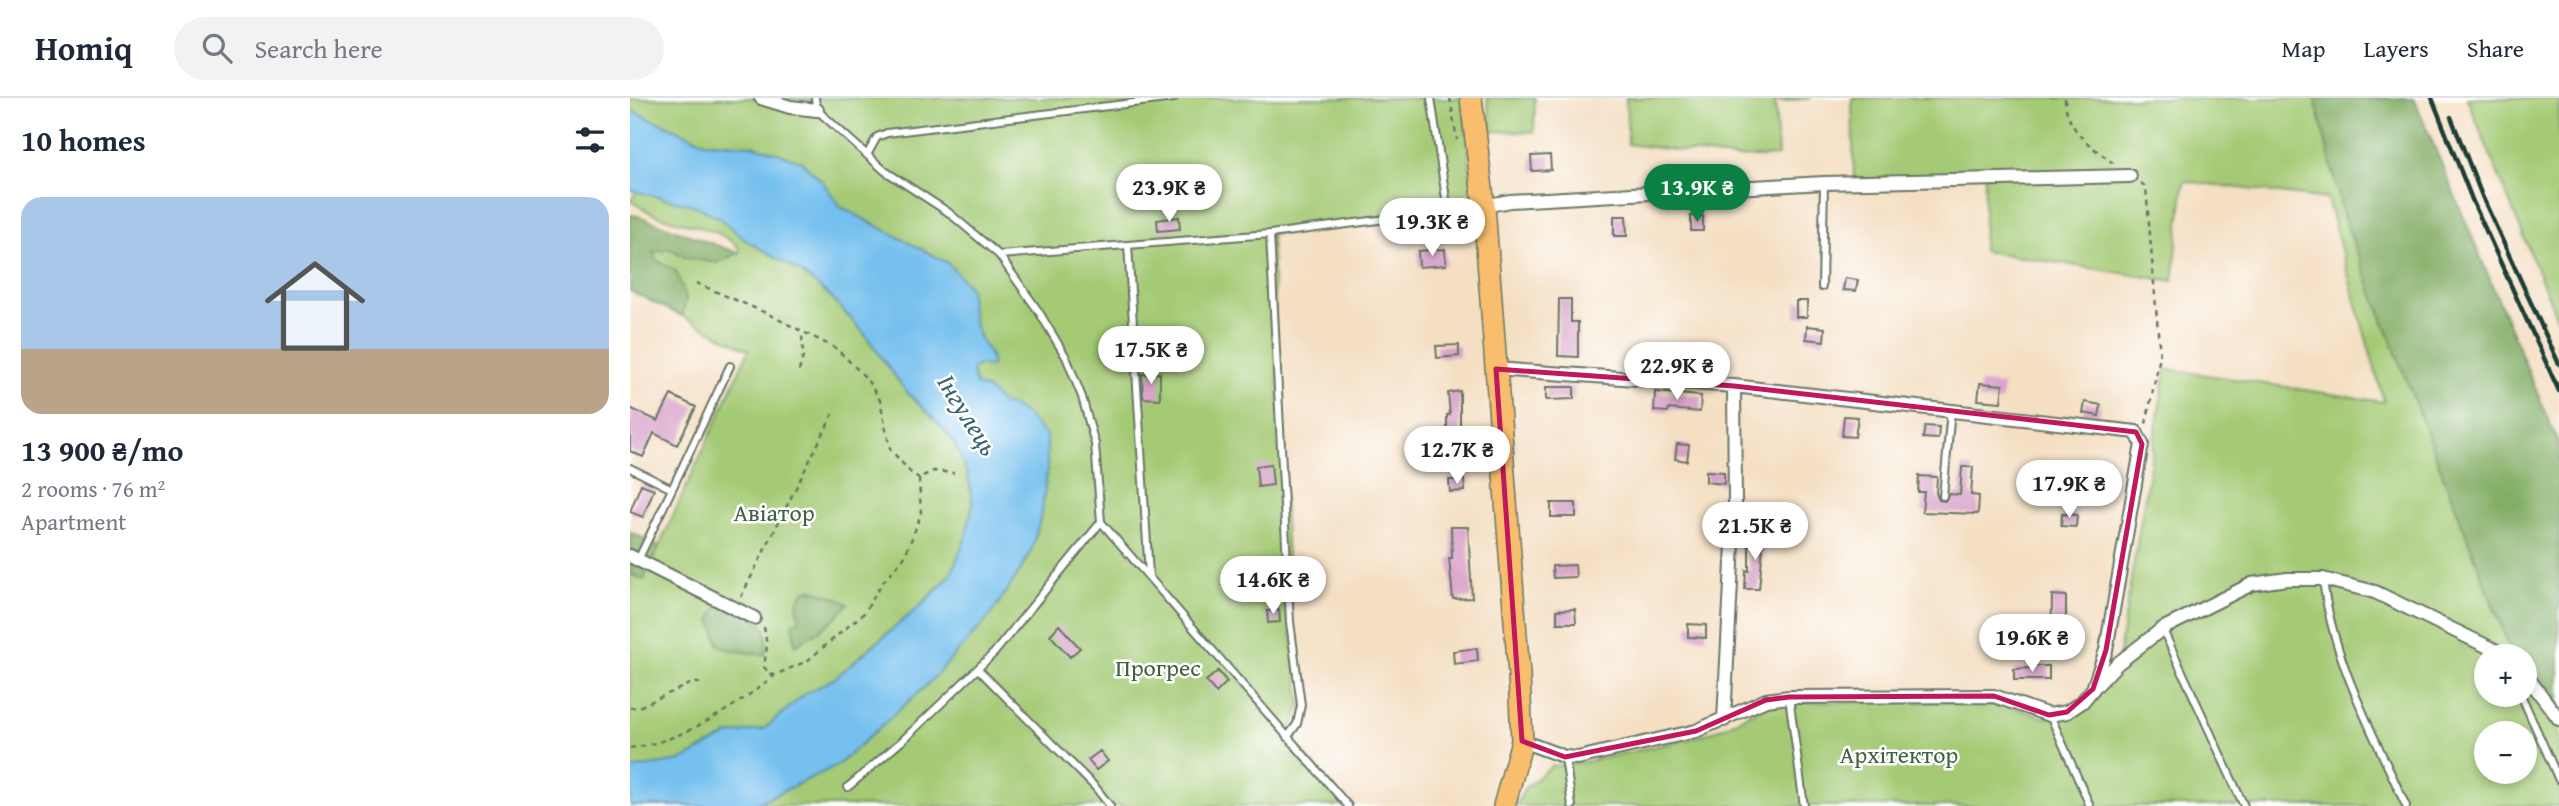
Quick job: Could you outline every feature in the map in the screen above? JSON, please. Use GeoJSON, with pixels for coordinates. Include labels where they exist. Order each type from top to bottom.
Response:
{"type":"FeatureCollection","features":[{"type":"Feature","properties":{"kind":"main road"},"geometry":{"type":"LineString","coordinates":[[1471,98],[1484,206],[1522,741],[1504,806]]}},
{"type":"Feature","properties":{"kind":"street"},"geometry":{"type":"LineString","coordinates":[[761,98],[790,107],[816,104]]}},
{"type":"Feature","properties":{"kind":"street"},"geometry":{"type":"LineString","coordinates":[[1484,206],[1510,201],[1824,183],[2130,176]]}},
{"type":"Feature","properties":{"kind":"street"},"geometry":{"type":"LineString","coordinates":[[1496,369],[1734,386],[2136,432],[2142,444],[2106,650],[2093,689]]}},
{"type":"Feature","properties":{"kind":"street"},"geometry":{"type":"LineString","coordinates":[[1724,720],[1735,504],[1734,386]]}},
{"type":"Feature","properties":{"kind":"street"},"geometry":{"type":"LineString","coordinates":[[634,558],[754,618]]}},
{"type":"Feature","properties":{"kind":"street"},"geometry":{"type":"LineString","coordinates":[[1522,741],[1565,757],[1578,758],[1696,731],[1766,700],[1790,697],[1994,696],[2049,715],[2067,712],[2082,702],[2117,664],[2162,629],[2252,584],[2287,579],[2323,579],[2375,593],[2482,644]]}},
{"type":"Feature","properties":{"kind":"street"},"geometry":{"type":"LineString","coordinates":[[2537,690],[2559,719]]}},
{"type":"Feature","properties":{"kind":"lane"},"geometry":{"type":"LineString","coordinates":[[867,155],[877,137],[887,133],[1174,98]]}},
{"type":"Feature","properties":{"kind":"lane"},"geometry":{"type":"LineString","coordinates":[[1431,98],[1448,212]]}},
{"type":"Feature","properties":{"kind":"lane"},"geometry":{"type":"LineString","coordinates":[[816,104],[885,171],[967,226],[999,255],[1066,357],[1082,397],[1095,444],[1101,522],[1348,806]]}},
{"type":"Feature","properties":{"kind":"lane"},"geometry":{"type":"LineString","coordinates":[[1822,287],[1824,183]]}},
{"type":"Feature","properties":{"kind":"lane"},"geometry":{"type":"LineString","coordinates":[[999,255],[1270,234],[1484,206]]}},
{"type":"Feature","properties":{"kind":"lane"},"geometry":{"type":"LineString","coordinates":[[1270,234],[1290,622],[1301,705],[1297,724],[1289,736]]}},
{"type":"Feature","properties":{"kind":"lane"},"geometry":{"type":"LineString","coordinates":[[1128,245],[1149,575]]}},
{"type":"Feature","properties":{"kind":"lane"},"geometry":{"type":"LineString","coordinates":[[634,558],[672,489],[730,366]]}},
{"type":"Feature","properties":{"kind":"lane"},"geometry":{"type":"LineString","coordinates":[[1944,496],[1951,410]]}},
{"type":"Feature","properties":{"kind":"lane"},"geometry":{"type":"LineString","coordinates":[[630,468],[672,489]]}},
{"type":"Feature","properties":{"kind":"lane"},"geometry":{"type":"LineString","coordinates":[[848,787],[903,740],[994,653],[1101,522]]}},
{"type":"Feature","properties":{"kind":"lane"},"geometry":{"type":"LineString","coordinates":[[2323,579],[2330,624],[2338,651],[2406,806]]}},
{"type":"Feature","properties":{"kind":"lane"},"geometry":{"type":"LineString","coordinates":[[2162,629],[2244,806]]}},
{"type":"Feature","properties":{"kind":"lane"},"geometry":{"type":"LineString","coordinates":[[978,669],[1096,788],[1110,806]]}},
{"type":"Feature","properties":{"kind":"lane"},"geometry":{"type":"LineString","coordinates":[[1790,697],[1804,806]]}},
{"type":"Feature","properties":{"kind":"lane"},"geometry":{"type":"LineString","coordinates":[[2526,707],[2559,780]]}},
{"type":"Feature","properties":{"kind":"lane"},"geometry":{"type":"LineString","coordinates":[[2049,715],[2091,806]]}},
{"type":"Feature","properties":{"kind":"lane"},"geometry":{"type":"LineString","coordinates":[[1565,757],[1572,806]]}},
{"type":"Feature","properties":{"kind":"path"},"geometry":{"type":"LineString","coordinates":[[2065,98],[2065,111],[2082,140],[2146,187],[2160,356],[2142,444]]}},
{"type":"Feature","properties":{"kind":"path"},"geometry":{"type":"LineString","coordinates":[[695,283],[766,313],[837,349],[866,378],[880,400],[890,449],[909,472],[919,478]]}},
{"type":"Feature","properties":{"kind":"path"},"geometry":{"type":"LineString","coordinates":[[799,371],[803,357],[802,332]]}},
{"type":"Feature","properties":{"kind":"path"},"geometry":{"type":"LineString","coordinates":[[734,609],[834,412]]}},
{"type":"Feature","properties":{"kind":"path"},"geometry":{"type":"LineString","coordinates":[[919,478],[933,471],[954,473]]}},
{"type":"Feature","properties":{"kind":"path"},"geometry":{"type":"LineString","coordinates":[[630,748],[662,742],[681,734],[747,698],[775,675],[807,661],[864,613],[883,582],[904,558],[921,514],[919,478]]}},
{"type":"Feature","properties":{"kind":"path"},"geometry":{"type":"LineString","coordinates":[[754,618],[761,622],[766,630],[764,667],[769,674],[775,675]]}},
{"type":"Feature","properties":{"kind":"path"},"geometry":{"type":"LineString","coordinates":[[630,708],[641,706],[692,683],[700,683]]}},
{"type":"Feature","properties":{"kind":"highlighted area"},"geometry":{"type":"Polygon","coordinates":[[[1496,369],[1734,386],[2136,432],[2142,444],[2106,650],[2093,689],[2067,712],[2049,715],[1994,696],[1789,697],[1766,700],[1696,731],[1565,757],[1522,741],[1496,369]]]}},
{"type":"Feature","properties":{"kind":"green space","name":"Прогрес"},"geometry":{"type":"Polygon","coordinates":[[[630,98],[1463,98],[1474,204],[1452,207],[1448,212],[1271,234],[1290,622],[1301,705],[1289,735],[1348,806],[739,806],[1027,529],[728,143],[705,142],[630,110],[630,98]]]}},
{"type":"Feature","properties":{"kind":"green space"},"geometry":{"type":"Polygon","coordinates":[[[1487,98],[1535,98],[1534,132],[1492,131],[1487,98]]]}},
{"type":"Feature","properties":{"kind":"green space"},"geometry":{"type":"Polygon","coordinates":[[[1626,98],[1812,98],[1775,102],[1778,156],[1737,158],[1628,144],[1626,98]]]}},
{"type":"Feature","properties":{"kind":"green space","name":"Архітектор"},"geometry":{"type":"Polygon","coordinates":[[[1852,98],[2315,98],[2345,221],[2508,644],[2474,644],[2474,707],[2537,707],[2537,690],[2559,719],[2559,806],[1516,806],[1525,788],[1552,766],[1580,763],[1698,737],[1727,726],[1765,705],[1785,702],[1996,702],[2046,718],[2085,707],[2116,671],[2166,369],[2384,402],[2327,199],[2184,181],[2173,281],[1983,251],[1985,174],[1854,180],[1852,98]]]}},
{"type":"Feature","properties":{"kind":"green space"},"geometry":{"type":"Polygon","coordinates":[[[2315,98],[2414,98],[2559,445],[2559,719],[2537,690],[2537,644],[2508,644],[2345,221],[2315,98]]]}},
{"type":"Feature","properties":{"kind":"green space"},"geometry":{"type":"Polygon","coordinates":[[[2467,98],[2559,98],[2559,323],[2467,98]]]}},
{"type":"Feature","properties":{"kind":"green space","name":"Авіатор"},"geometry":{"type":"Polygon","coordinates":[[[643,183],[712,207],[823,277],[839,306],[863,332],[906,391],[945,430],[956,446],[983,505],[950,576],[895,630],[891,630],[859,657],[858,664],[771,730],[675,765],[630,774],[630,556],[650,566],[749,350],[682,316],[686,298],[656,260],[653,252],[671,249],[686,258],[738,253],[740,249],[713,231],[655,215],[630,201],[643,183]]]}},
{"type":"Feature","properties":{"kind":"green space"},"geometry":{"type":"Polygon","coordinates":[[[630,215],[738,253],[717,263],[686,258],[671,249],[653,252],[656,260],[676,271],[686,298],[682,316],[630,291],[630,215]]]}},
{"type":"Feature","properties":{"kind":"green space"},"geometry":{"type":"Polygon","coordinates":[[[630,532],[659,546],[644,580],[630,574],[630,532]]]}},
{"type":"Feature","properties":{"kind":"green space"},"geometry":{"type":"Polygon","coordinates":[[[810,589],[848,604],[824,627],[795,645],[793,623],[799,621],[797,602],[804,591],[810,589]]]}},
{"type":"Feature","properties":{"kind":"green space"},"geometry":{"type":"Polygon","coordinates":[[[719,602],[748,614],[762,625],[767,643],[765,655],[731,650],[719,645],[711,619],[719,602]]]}},
{"type":"Feature","properties":{"kind":"water","name":"Інгулець"},"geometry":{"type":"Polygon","coordinates":[[[630,110],[705,142],[753,145],[801,161],[822,181],[841,207],[948,263],[970,288],[974,323],[992,361],[992,365],[978,365],[972,369],[976,385],[989,390],[1002,404],[1012,406],[1027,415],[1047,437],[1047,471],[1042,511],[1032,549],[987,620],[929,683],[838,765],[752,806],[630,806],[630,769],[680,761],[728,735],[764,729],[805,694],[835,678],[926,601],[950,576],[965,540],[973,503],[968,475],[956,446],[945,430],[906,391],[863,332],[828,294],[799,271],[744,239],[719,218],[696,206],[630,190],[630,110]]]}},
{"type":"Feature","properties":{"kind":"building"},"geometry":{"type":"Polygon","coordinates":[[[1550,155],[1551,170],[1532,171],[1531,156],[1550,155]]]}},
{"type":"Feature","properties":{"kind":"building"},"geometry":{"type":"Polygon","coordinates":[[[1614,216],[1626,216],[1627,236],[1614,236],[1614,216]]]}},
{"type":"Feature","properties":{"kind":"building"},"geometry":{"type":"Polygon","coordinates":[[[1691,216],[1703,216],[1703,231],[1691,231],[1691,216]]]}},
{"type":"Feature","properties":{"kind":"building"},"geometry":{"type":"Polygon","coordinates":[[[1179,217],[1180,229],[1158,231],[1157,220],[1179,217]]]}},
{"type":"Feature","properties":{"kind":"building"},"geometry":{"type":"Polygon","coordinates":[[[1445,249],[1446,265],[1419,267],[1418,251],[1445,249]]]}},
{"type":"Feature","properties":{"kind":"building"},"geometry":{"type":"Polygon","coordinates":[[[1845,278],[1858,280],[1856,291],[1843,290],[1845,278]]]}},
{"type":"Feature","properties":{"kind":"building"},"geometry":{"type":"Polygon","coordinates":[[[1559,299],[1571,299],[1571,322],[1578,322],[1578,357],[1558,356],[1559,299]]]}},
{"type":"Feature","properties":{"kind":"building"},"geometry":{"type":"Polygon","coordinates":[[[1796,301],[1807,301],[1807,317],[1796,317],[1796,301]]]}},
{"type":"Feature","properties":{"kind":"building"},"geometry":{"type":"Polygon","coordinates":[[[1807,326],[1825,328],[1824,341],[1806,339],[1807,326]]]}},
{"type":"Feature","properties":{"kind":"building"},"geometry":{"type":"Polygon","coordinates":[[[1459,345],[1459,356],[1437,358],[1436,346],[1459,345]]]}},
{"type":"Feature","properties":{"kind":"building"},"geometry":{"type":"Polygon","coordinates":[[[1160,373],[1160,399],[1143,398],[1142,374],[1160,373]]]}},
{"type":"Feature","properties":{"kind":"building"},"geometry":{"type":"Polygon","coordinates":[[[1980,383],[2003,385],[2001,402],[1978,400],[1980,383]]]}},
{"type":"Feature","properties":{"kind":"building"},"geometry":{"type":"Polygon","coordinates":[[[1546,387],[1574,387],[1574,399],[1546,400],[1546,387]]]}},
{"type":"Feature","properties":{"kind":"building"},"geometry":{"type":"Polygon","coordinates":[[[1460,391],[1460,451],[1447,451],[1447,415],[1450,415],[1448,393],[1460,391]]]}},
{"type":"Feature","properties":{"kind":"building"},"geometry":{"type":"Polygon","coordinates":[[[1655,392],[1701,396],[1700,412],[1669,409],[1668,412],[1654,411],[1655,392]]]}},
{"type":"Feature","properties":{"kind":"building"},"geometry":{"type":"Polygon","coordinates":[[[671,395],[696,407],[677,445],[654,433],[643,457],[630,451],[630,408],[658,421],[671,395]]]}},
{"type":"Feature","properties":{"kind":"building"},"geometry":{"type":"Polygon","coordinates":[[[2085,402],[2101,405],[2099,416],[2083,413],[2085,402]]]}},
{"type":"Feature","properties":{"kind":"building"},"geometry":{"type":"Polygon","coordinates":[[[1844,416],[1858,417],[1855,437],[1842,436],[1844,416]]]}},
{"type":"Feature","properties":{"kind":"building"},"geometry":{"type":"Polygon","coordinates":[[[1925,426],[1939,427],[1938,439],[1923,438],[1925,426]]]}},
{"type":"Feature","properties":{"kind":"building"},"geometry":{"type":"Polygon","coordinates":[[[1677,444],[1689,445],[1687,461],[1675,459],[1677,444]]]}},
{"type":"Feature","properties":{"kind":"building"},"geometry":{"type":"Polygon","coordinates":[[[2063,462],[2088,466],[2086,478],[2061,473],[2063,462]]]}},
{"type":"Feature","properties":{"kind":"building"},"geometry":{"type":"Polygon","coordinates":[[[1271,464],[1273,485],[1258,487],[1256,466],[1271,464]]]}},
{"type":"Feature","properties":{"kind":"building"},"geometry":{"type":"Polygon","coordinates":[[[1962,467],[1973,467],[1971,495],[1979,496],[1978,514],[1922,512],[1924,492],[1918,492],[1919,476],[1937,477],[1936,493],[1939,500],[1945,501],[1949,494],[1960,495],[1962,467]]]}},
{"type":"Feature","properties":{"kind":"building"},"geometry":{"type":"Polygon","coordinates":[[[1706,471],[1724,472],[1724,484],[1706,482],[1706,471]]]}},
{"type":"Feature","properties":{"kind":"building"},"geometry":{"type":"Polygon","coordinates":[[[1449,480],[1464,480],[1465,491],[1450,492],[1449,480]]]}},
{"type":"Feature","properties":{"kind":"building"},"geometry":{"type":"Polygon","coordinates":[[[641,484],[654,489],[643,517],[630,512],[641,484]]]}},
{"type":"Feature","properties":{"kind":"building"},"geometry":{"type":"Polygon","coordinates":[[[1551,503],[1576,503],[1576,517],[1551,517],[1551,503]]]}},
{"type":"Feature","properties":{"kind":"building"},"geometry":{"type":"Polygon","coordinates":[[[2062,514],[2077,515],[2076,527],[2061,526],[2062,514]]]}},
{"type":"Feature","properties":{"kind":"building"},"geometry":{"type":"Polygon","coordinates":[[[1451,527],[1468,527],[1472,598],[1453,599],[1449,558],[1452,558],[1451,527]]]}},
{"type":"Feature","properties":{"kind":"building"},"geometry":{"type":"Polygon","coordinates":[[[1749,535],[1764,535],[1759,589],[1745,589],[1746,570],[1749,571],[1749,535]]]}},
{"type":"Feature","properties":{"kind":"building"},"geometry":{"type":"Polygon","coordinates":[[[1575,565],[1576,577],[1553,578],[1552,566],[1575,565]]]}},
{"type":"Feature","properties":{"kind":"building"},"geometry":{"type":"Polygon","coordinates":[[[2052,595],[2066,596],[2066,625],[2062,625],[2060,652],[2051,652],[2052,595]]]}},
{"type":"Feature","properties":{"kind":"building"},"geometry":{"type":"Polygon","coordinates":[[[1575,609],[1576,623],[1557,623],[1557,610],[1575,609]]]}},
{"type":"Feature","properties":{"kind":"building"},"geometry":{"type":"Polygon","coordinates":[[[1279,610],[1280,622],[1268,623],[1267,611],[1279,610]]]}},
{"type":"Feature","properties":{"kind":"building"},"geometry":{"type":"Polygon","coordinates":[[[1688,624],[1706,625],[1706,638],[1688,637],[1688,624]]]}},
{"type":"Feature","properties":{"kind":"building"},"geometry":{"type":"Polygon","coordinates":[[[1059,625],[1080,648],[1070,657],[1050,635],[1059,625]]]}},
{"type":"Feature","properties":{"kind":"building"},"geometry":{"type":"Polygon","coordinates":[[[1477,648],[1478,661],[1454,664],[1453,651],[1477,648]]]}},
{"type":"Feature","properties":{"kind":"building"},"geometry":{"type":"Polygon","coordinates":[[[2049,666],[2049,680],[2014,680],[2014,669],[2049,666]]]}},
{"type":"Feature","properties":{"kind":"building"},"geometry":{"type":"Polygon","coordinates":[[[1218,671],[1227,682],[1216,693],[1206,681],[1218,671]]]}},
{"type":"Feature","properties":{"kind":"building"},"geometry":{"type":"Polygon","coordinates":[[[1100,751],[1108,761],[1096,770],[1088,760],[1100,751]]]}},
{"type":"Feature","properties":{"kind":"railway"},"geometry":{"type":"LineString","coordinates":[[2432,98],[2473,202],[2559,391]]}},
{"type":"Feature","properties":{"kind":"railway"},"geometry":{"type":"LineString","coordinates":[[2451,117],[2482,196],[2559,364]]}}]}
